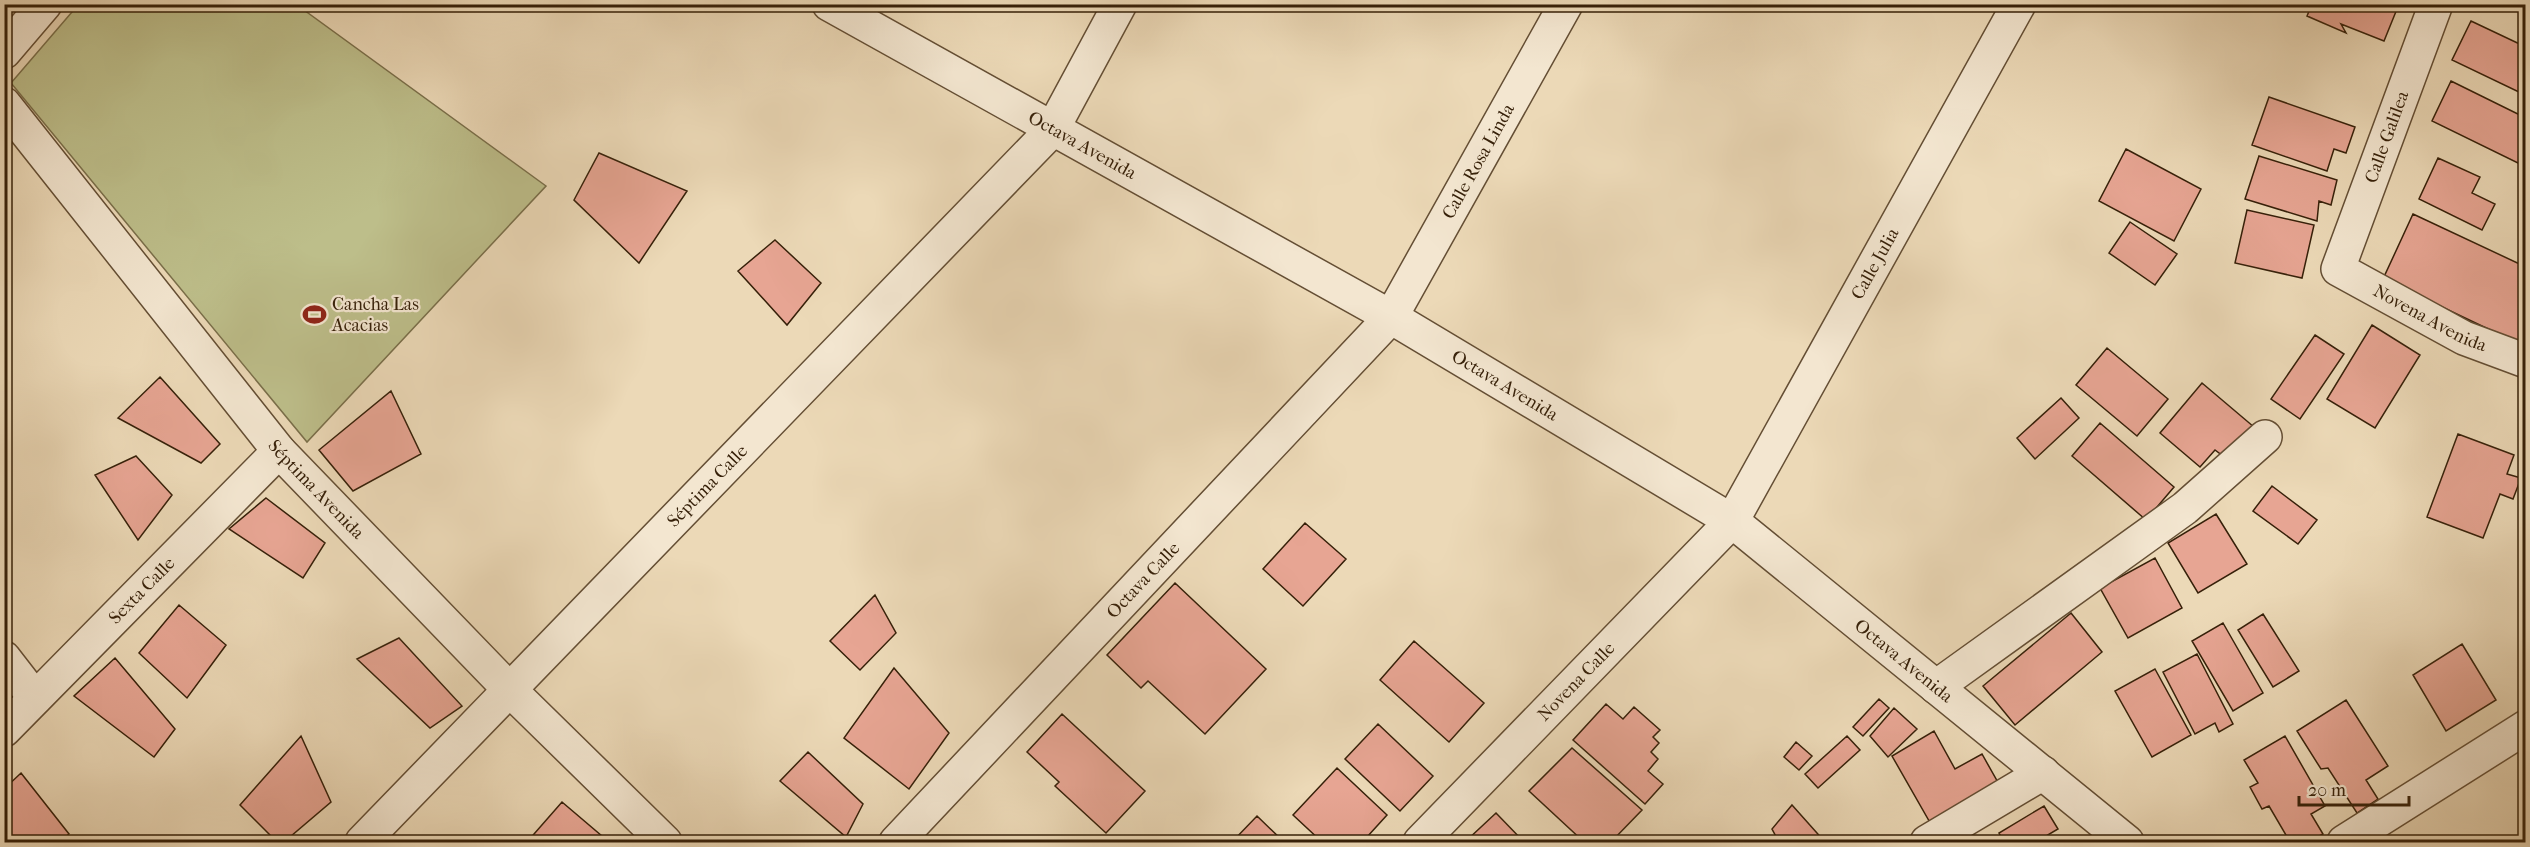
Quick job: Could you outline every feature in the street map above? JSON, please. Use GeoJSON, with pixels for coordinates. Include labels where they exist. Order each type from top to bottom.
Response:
{"type":"FeatureCollection","features":[{"type":"Feature","properties":{"kind":"street"},"geometry":{"type":"LineString","coordinates":[[4,52],[45,4]]}},
{"type":"Feature","properties":{"kind":"street","name":"Octava Avenida"},"geometry":{"type":"LineString","coordinates":[[828,4],[1391,317],[1732,521],[2127,843]]}},
{"type":"Feature","properties":{"kind":"street","name":"Séptima Calle"},"geometry":{"type":"LineString","coordinates":[[362,843],[1052,129],[1120,4]]}},
{"type":"Feature","properties":{"kind":"street","name":"Calle Rosa Linda"},"geometry":{"type":"LineString","coordinates":[[1391,317],[1566,4]]}},
{"type":"Feature","properties":{"kind":"street","name":"Calle Julia"},"geometry":{"type":"LineString","coordinates":[[1732,521],[2019,4]]}},
{"type":"Feature","properties":{"kind":"street","name":"Calle Galilea"},"geometry":{"type":"LineString","coordinates":[[2338,269],[2436,4]]}},
{"type":"Feature","properties":{"kind":"street","name":"Séptima Avenida"},"geometry":{"type":"LineString","coordinates":[[4,104],[279,452],[509,689],[665,843]]}},
{"type":"Feature","properties":{"kind":"street","name":"Novena Avenida"},"geometry":{"type":"LineString","coordinates":[[2338,269],[2464,338],[2526,361]]}},
{"type":"Feature","properties":{"kind":"street","name":"Octava Calle"},"geometry":{"type":"LineString","coordinates":[[896,843],[1391,317]]}},
{"type":"Feature","properties":{"kind":"street"},"geometry":{"type":"LineString","coordinates":[[1936,687],[2185,508],[2265,437]]}},
{"type":"Feature","properties":{"kind":"street","name":"Sexta Calle"},"geometry":{"type":"LineString","coordinates":[[4,730],[279,452]]}},
{"type":"Feature","properties":{"kind":"street","name":"Novena Calle"},"geometry":{"type":"LineString","coordinates":[[1420,843],[1732,521]]}},
{"type":"Feature","properties":{"kind":"street"},"geometry":{"type":"LineString","coordinates":[[4,658],[35,698]]}},
{"type":"Feature","properties":{"kind":"street"},"geometry":{"type":"LineString","coordinates":[[2344,843],[2526,727]]}},
{"type":"Feature","properties":{"kind":"street"},"geometry":{"type":"LineString","coordinates":[[1926,843],[2043,773]]}},
{"type":"Feature","properties":{"kind":"green space","name":"Cancha Las Acacias"},"geometry":{"type":"Polygon","coordinates":[[[78,5],[297,5],[546,186],[307,442],[11,83],[78,5]]]}},
{"type":"Feature","properties":{"kind":"building"},"geometry":{"type":"Polygon","coordinates":[[[2312,4],[2399,4],[2384,41],[2341,24],[2346,33],[2307,16],[2312,4]]]}},
{"type":"Feature","properties":{"kind":"building"},"geometry":{"type":"Polygon","coordinates":[[[2471,21],[2526,47],[2526,84],[2521,93],[2452,60],[2471,21]]]}},
{"type":"Feature","properties":{"kind":"building"},"geometry":{"type":"Polygon","coordinates":[[[2451,81],[2526,118],[2526,152],[2520,164],[2432,121],[2451,81]]]}},
{"type":"Feature","properties":{"kind":"building"},"geometry":{"type":"Polygon","coordinates":[[[2269,97],[2355,127],[2346,153],[2334,149],[2327,171],[2252,145],[2269,97]]]}},
{"type":"Feature","properties":{"kind":"building"},"geometry":{"type":"Polygon","coordinates":[[[2126,149],[2201,189],[2174,241],[2099,201],[2126,149]]]}},
{"type":"Feature","properties":{"kind":"building"},"geometry":{"type":"Polygon","coordinates":[[[599,153],[687,191],[639,263],[574,200],[599,153]]]}},
{"type":"Feature","properties":{"kind":"building"},"geometry":{"type":"Polygon","coordinates":[[[2259,156],[2337,180],[2331,205],[2319,201],[2317,221],[2245,199],[2259,156]]]}},
{"type":"Feature","properties":{"kind":"building"},"geometry":{"type":"Polygon","coordinates":[[[2438,158],[2480,177],[2472,193],[2495,204],[2482,230],[2419,199],[2438,158]]]}},
{"type":"Feature","properties":{"kind":"building"},"geometry":{"type":"Polygon","coordinates":[[[2247,210],[2314,225],[2302,278],[2235,263],[2247,210]]]}},
{"type":"Feature","properties":{"kind":"building"},"geometry":{"type":"Polygon","coordinates":[[[2413,214],[2526,267],[2524,346],[2383,279],[2413,214]]]}},
{"type":"Feature","properties":{"kind":"building"},"geometry":{"type":"Polygon","coordinates":[[[2130,222],[2177,254],[2155,285],[2109,253],[2130,222]]]}},
{"type":"Feature","properties":{"kind":"building"},"geometry":{"type":"Polygon","coordinates":[[[775,240],[821,283],[787,325],[738,271],[775,240]]]}},
{"type":"Feature","properties":{"kind":"building"},"geometry":{"type":"Polygon","coordinates":[[[2372,325],[2420,355],[2375,428],[2327,399],[2372,325]]]}},
{"type":"Feature","properties":{"kind":"building"},"geometry":{"type":"Polygon","coordinates":[[[2315,335],[2344,354],[2300,419],[2271,399],[2315,335]]]}},
{"type":"Feature","properties":{"kind":"building"},"geometry":{"type":"Polygon","coordinates":[[[2107,348],[2168,399],[2137,436],[2076,385],[2107,348]]]}},
{"type":"Feature","properties":{"kind":"building"},"geometry":{"type":"Polygon","coordinates":[[[160,377],[220,444],[201,463],[118,418],[160,377]]]}},
{"type":"Feature","properties":{"kind":"building"},"geometry":{"type":"Polygon","coordinates":[[[2202,383],[2254,427],[2227,459],[2215,450],[2200,467],[2160,433],[2202,383]]]}},
{"type":"Feature","properties":{"kind":"building"},"geometry":{"type":"Polygon","coordinates":[[[391,391],[421,454],[353,491],[319,450],[391,391]]]}},
{"type":"Feature","properties":{"kind":"building"},"geometry":{"type":"Polygon","coordinates":[[[2061,398],[2079,418],[2035,459],[2017,438],[2061,398]]]}},
{"type":"Feature","properties":{"kind":"building"},"geometry":{"type":"Polygon","coordinates":[[[2100,423],[2174,487],[2146,520],[2072,456],[2100,423]]]}},
{"type":"Feature","properties":{"kind":"building"},"geometry":{"type":"Polygon","coordinates":[[[2458,434],[2514,455],[2507,474],[2521,478],[2513,499],[2500,494],[2483,538],[2427,517],[2458,434]]]}},
{"type":"Feature","properties":{"kind":"building"},"geometry":{"type":"Polygon","coordinates":[[[136,456],[172,495],[138,540],[95,475],[136,456]]]}},
{"type":"Feature","properties":{"kind":"building"},"geometry":{"type":"Polygon","coordinates":[[[2272,486],[2317,520],[2298,544],[2253,511],[2272,486]]]}},
{"type":"Feature","properties":{"kind":"building"},"geometry":{"type":"Polygon","coordinates":[[[266,498],[325,543],[303,578],[229,529],[266,498]]]}},
{"type":"Feature","properties":{"kind":"building"},"geometry":{"type":"Polygon","coordinates":[[[2216,514],[2247,564],[2198,593],[2168,543],[2216,514]]]}},
{"type":"Feature","properties":{"kind":"building"},"geometry":{"type":"Polygon","coordinates":[[[1305,523],[1346,559],[1303,606],[1263,569],[1305,523]]]}},
{"type":"Feature","properties":{"kind":"building"},"geometry":{"type":"Polygon","coordinates":[[[2155,558],[2182,608],[2128,638],[2100,588],[2155,558]]]}},
{"type":"Feature","properties":{"kind":"building"},"geometry":{"type":"Polygon","coordinates":[[[1175,583],[1266,669],[1205,734],[1148,681],[1141,688],[1107,655],[1175,583]]]}},
{"type":"Feature","properties":{"kind":"building"},"geometry":{"type":"Polygon","coordinates":[[[875,595],[896,633],[860,670],[830,641],[875,595]]]}},
{"type":"Feature","properties":{"kind":"building"},"geometry":{"type":"Polygon","coordinates":[[[179,605],[226,645],[187,698],[139,653],[179,605]]]}},
{"type":"Feature","properties":{"kind":"building"},"geometry":{"type":"Polygon","coordinates":[[[2071,613],[2102,652],[2015,725],[1983,686],[2071,613]]]}},
{"type":"Feature","properties":{"kind":"building"},"geometry":{"type":"Polygon","coordinates":[[[2263,614],[2299,671],[2273,687],[2238,630],[2263,614]]]}},
{"type":"Feature","properties":{"kind":"building"},"geometry":{"type":"Polygon","coordinates":[[[2223,623],[2263,693],[2233,711],[2192,641],[2223,623]]]}},
{"type":"Feature","properties":{"kind":"building"},"geometry":{"type":"Polygon","coordinates":[[[399,638],[462,706],[430,728],[357,659],[399,638]]]}},
{"type":"Feature","properties":{"kind":"building"},"geometry":{"type":"Polygon","coordinates":[[[1414,641],[1484,703],[1449,742],[1380,680],[1414,641]]]}},
{"type":"Feature","properties":{"kind":"building"},"geometry":{"type":"Polygon","coordinates":[[[2462,644],[2496,700],[2446,731],[2413,675],[2462,644]]]}},
{"type":"Feature","properties":{"kind":"building"},"geometry":{"type":"Polygon","coordinates":[[[2197,654],[2233,724],[2219,732],[2215,723],[2195,734],[2163,672],[2197,654]]]}},
{"type":"Feature","properties":{"kind":"building"},"geometry":{"type":"Polygon","coordinates":[[[115,658],[175,729],[154,757],[74,696],[115,658]]]}},
{"type":"Feature","properties":{"kind":"building"},"geometry":{"type":"Polygon","coordinates":[[[894,668],[949,733],[909,789],[844,738],[894,668]]]}},
{"type":"Feature","properties":{"kind":"building"},"geometry":{"type":"Polygon","coordinates":[[[2155,669],[2191,735],[2152,757],[2115,691],[2155,669]]]}},
{"type":"Feature","properties":{"kind":"building"},"geometry":{"type":"Polygon","coordinates":[[[1879,699],[1889,708],[1863,736],[1853,727],[1879,699]]]}},
{"type":"Feature","properties":{"kind":"building"},"geometry":{"type":"Polygon","coordinates":[[[2346,700],[2388,766],[2366,780],[2378,799],[2357,813],[2328,768],[2321,769],[2297,731],[2346,700]]]}},
{"type":"Feature","properties":{"kind":"building"},"geometry":{"type":"Polygon","coordinates":[[[1606,704],[1623,719],[1634,707],[1660,730],[1653,737],[1659,743],[1651,752],[1658,759],[1648,771],[1663,784],[1645,804],[1573,740],[1606,704]]]}},
{"type":"Feature","properties":{"kind":"building"},"geometry":{"type":"Polygon","coordinates":[[[1894,708],[1917,729],[1888,757],[1870,736],[1894,708]]]}},
{"type":"Feature","properties":{"kind":"building"},"geometry":{"type":"Polygon","coordinates":[[[1062,714],[1145,791],[1106,833],[1055,786],[1059,782],[1027,752],[1062,714]]]}},
{"type":"Feature","properties":{"kind":"building"},"geometry":{"type":"Polygon","coordinates":[[[1378,724],[1433,776],[1400,811],[1345,759],[1378,724]]]}},
{"type":"Feature","properties":{"kind":"building"},"geometry":{"type":"Polygon","coordinates":[[[1934,731],[1955,769],[1982,754],[2000,786],[1932,826],[1892,756],[1934,731]]]}},
{"type":"Feature","properties":{"kind":"building"},"geometry":{"type":"Polygon","coordinates":[[[301,736],[331,802],[284,842],[277,842],[240,805],[301,736]]]}},
{"type":"Feature","properties":{"kind":"building"},"geometry":{"type":"Polygon","coordinates":[[[1847,736],[1860,750],[1818,788],[1805,774],[1847,736]]]}},
{"type":"Feature","properties":{"kind":"building"},"geometry":{"type":"Polygon","coordinates":[[[2285,736],[2325,806],[2311,814],[2323,834],[2308,842],[2290,842],[2269,806],[2262,809],[2250,787],[2258,783],[2244,760],[2285,736]]]}},
{"type":"Feature","properties":{"kind":"building"},"geometry":{"type":"Polygon","coordinates":[[[1796,742],[1812,756],[1799,770],[1784,757],[1796,742]]]}},
{"type":"Feature","properties":{"kind":"building"},"geometry":{"type":"Polygon","coordinates":[[[1572,748],[1642,810],[1611,842],[1584,842],[1529,791],[1572,748]]]}},
{"type":"Feature","properties":{"kind":"building"},"geometry":{"type":"Polygon","coordinates":[[[808,752],[863,804],[846,837],[780,781],[808,752]]]}},
{"type":"Feature","properties":{"kind":"building"},"geometry":{"type":"Polygon","coordinates":[[[1337,768],[1387,815],[1367,837],[1372,842],[1322,842],[1293,815],[1337,768]]]}},
{"type":"Feature","properties":{"kind":"building"},"geometry":{"type":"Polygon","coordinates":[[[21,773],[69,834],[59,842],[4,842],[4,789],[21,773]]]}},
{"type":"Feature","properties":{"kind":"building"},"geometry":{"type":"Polygon","coordinates":[[[562,802],[609,842],[527,842],[562,802]]]}},
{"type":"Feature","properties":{"kind":"building"},"geometry":{"type":"Polygon","coordinates":[[[1792,805],[1825,842],[1779,842],[1772,829],[1792,805]]]}},
{"type":"Feature","properties":{"kind":"building"},"geometry":{"type":"Polygon","coordinates":[[[2044,806],[2058,829],[2036,842],[2004,842],[1999,833],[2044,806]]]}},
{"type":"Feature","properties":{"kind":"building"},"geometry":{"type":"Polygon","coordinates":[[[1496,813],[1524,842],[1465,842],[1496,813]]]}},
{"type":"Feature","properties":{"kind":"building"},"geometry":{"type":"Polygon","coordinates":[[[1257,816],[1284,842],[1232,842],[1257,816]]]}},
{"type":"Feature","properties":{"kind":"place","name":"Cancha Las Acacias"},"geometry":{"type":"Point","coordinates":[314,314]}}]}
